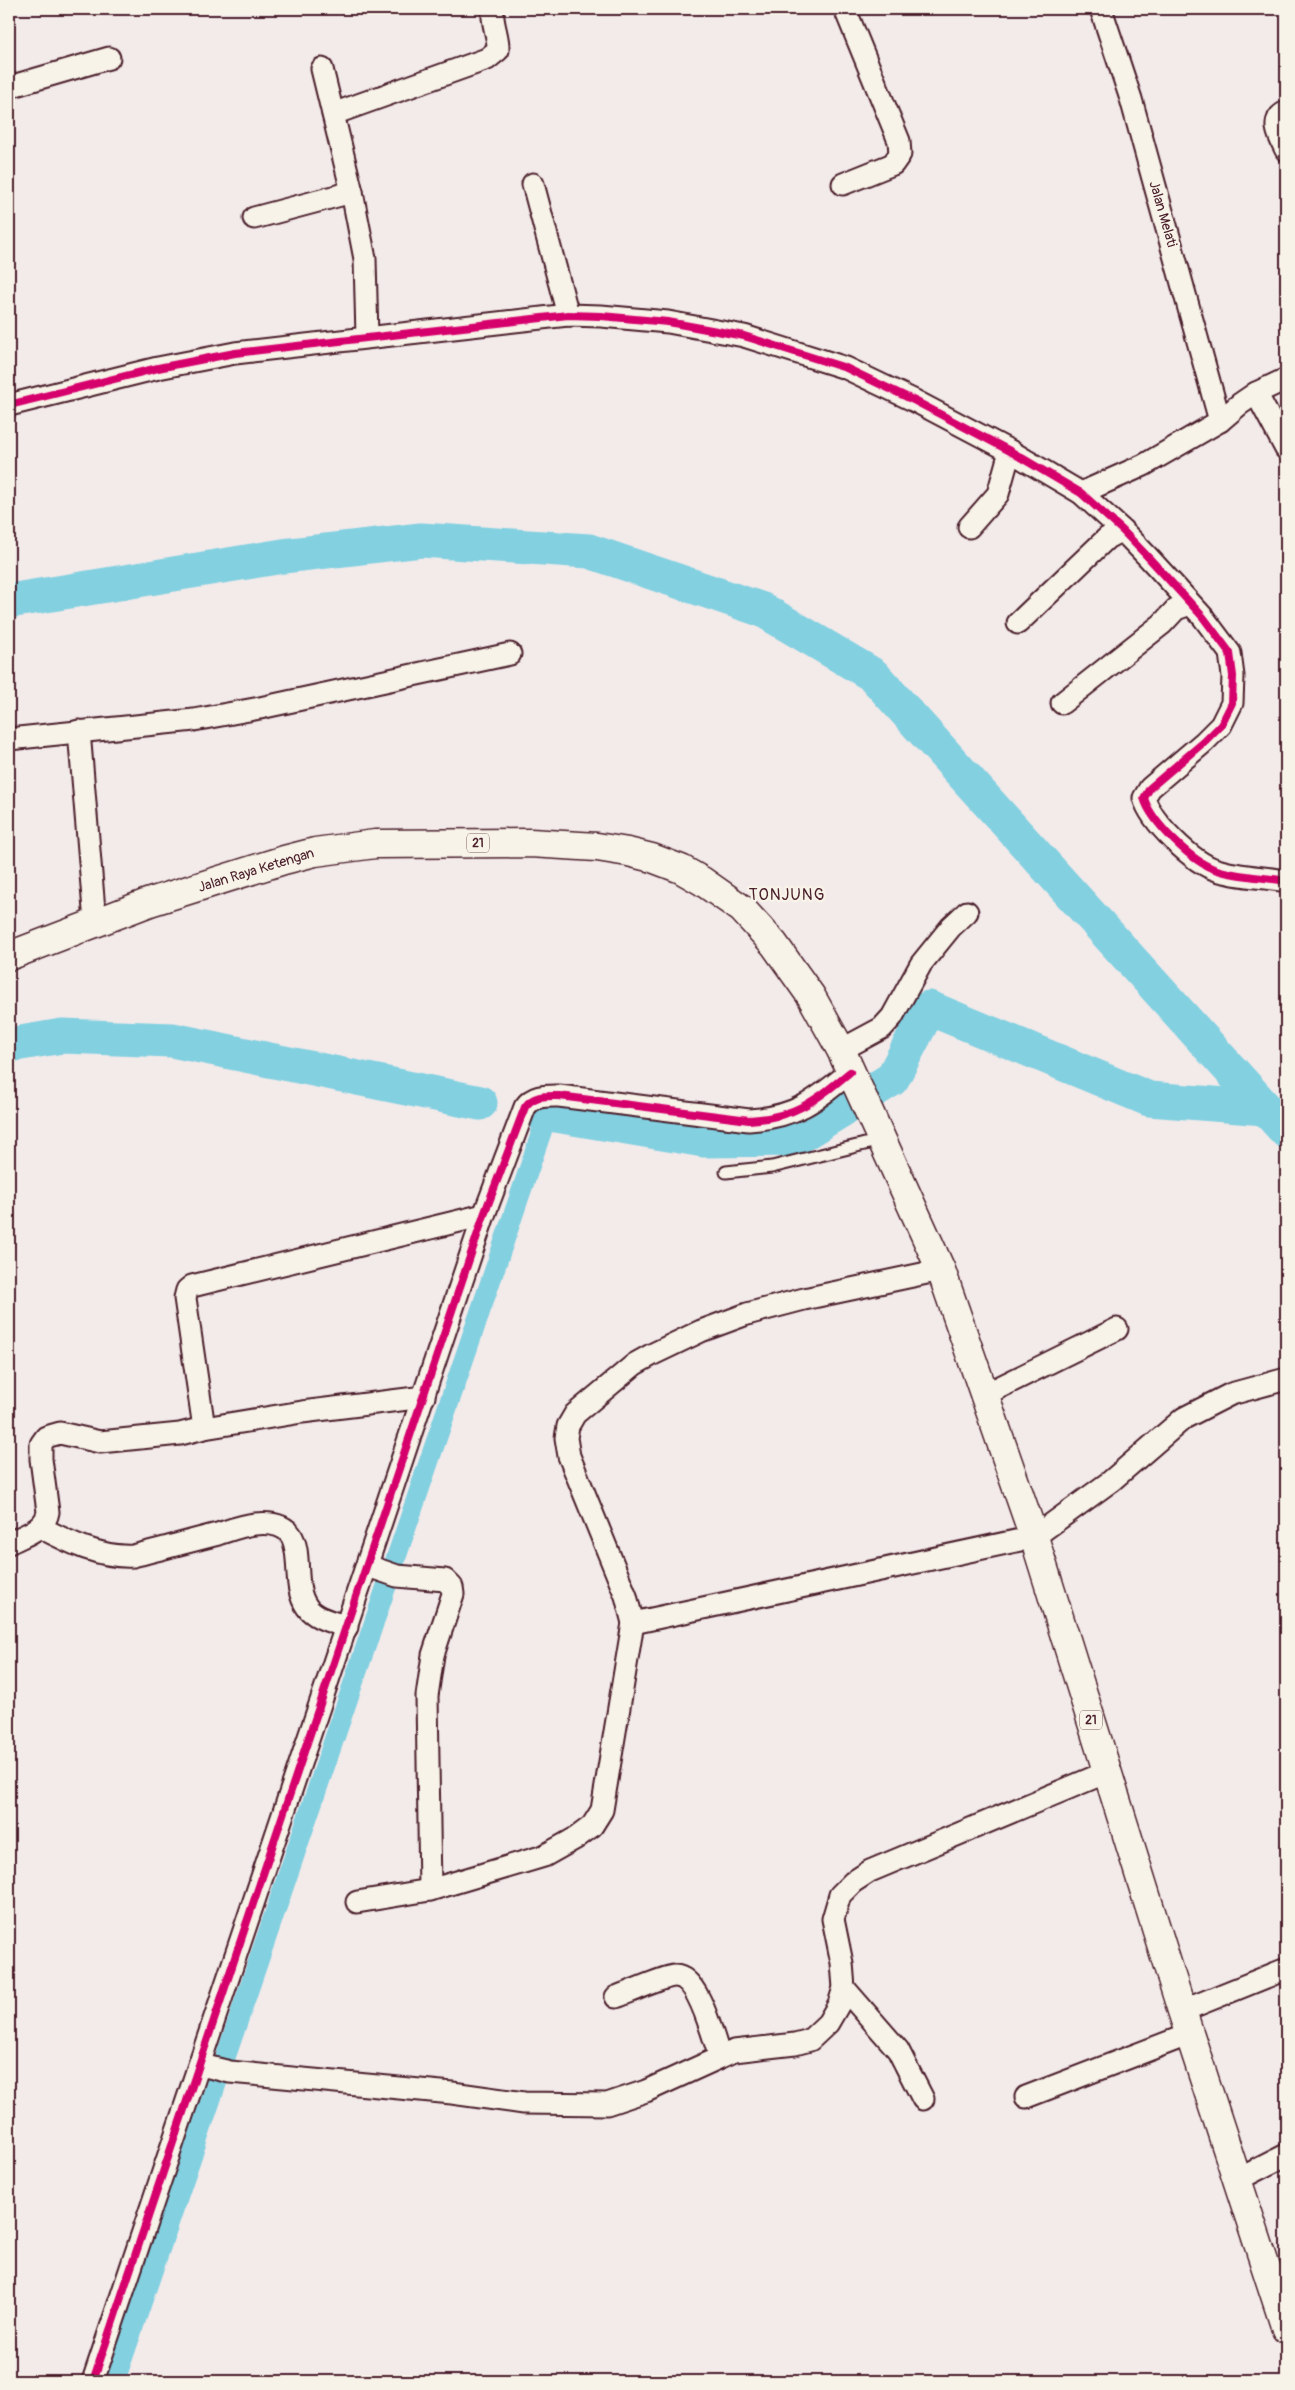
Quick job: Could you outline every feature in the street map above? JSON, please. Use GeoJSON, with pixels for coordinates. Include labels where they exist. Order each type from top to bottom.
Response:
{"type":"FeatureCollection","features":[{"type":"Feature","properties":{"kind":"highway","name":"Jalan Raya Ketengan"},"geometry":{"type":"LineString","coordinates":[[9,956],[95,922],[284,860],[343,848],[375,844],[530,843],[613,850],[652,858],[680,869],[702,880],[742,909],[774,944],[811,996],[849,1068]]}},
{"type":"Feature","properties":{"kind":"highway","name":"21"},"geometry":{"type":"LineString","coordinates":[[849,1068],[941,1270],[986,1394],[1034,1537],[1186,2022],[1286,2329]]}},
{"type":"Feature","properties":{"kind":"street"},"geometry":{"type":"LineString","coordinates":[[333,114],[487,59],[498,50],[493,23],[493,9]]}},
{"type":"Feature","properties":{"kind":"street"},"geometry":{"type":"LineString","coordinates":[[843,184],[893,164],[900,154],[899,141],[844,9]]}},
{"type":"Feature","properties":{"kind":"street","name":"Jalan Melati"},"geometry":{"type":"LineString","coordinates":[[1101,9],[1131,99],[1220,421]]}},
{"type":"Feature","properties":{"kind":"street"},"geometry":{"type":"LineString","coordinates":[[9,87],[109,58]]}},
{"type":"Feature","properties":{"kind":"street"},"geometry":{"type":"LineString","coordinates":[[322,69],[352,192],[365,259],[367,337]]}},
{"type":"Feature","properties":{"kind":"street"},"geometry":{"type":"LineString","coordinates":[[1286,112],[1276,122],[1279,135],[1286,150]]}},
{"type":"Feature","properties":{"kind":"street"},"geometry":{"type":"LineString","coordinates":[[533,184],[568,315]]}},
{"type":"Feature","properties":{"kind":"street"},"geometry":{"type":"LineString","coordinates":[[254,218],[352,192]]}},
{"type":"Feature","properties":{"kind":"street"},"geometry":{"type":"LineString","coordinates":[[9,405],[158,368],[235,352],[568,315],[668,322],[744,336],[846,368],[914,401],[1007,461],[1081,493],[1108,539],[1176,612],[1230,653],[1233,676],[1232,703],[1221,725],[1150,788],[1144,798],[1167,833],[1201,863],[1217,870],[1286,881]]}},
{"type":"Feature","properties":{"kind":"street"},"geometry":{"type":"LineString","coordinates":[[1081,493],[1144,464],[1220,421],[1256,393],[1286,379]]}},
{"type":"Feature","properties":{"kind":"street"},"geometry":{"type":"LineString","coordinates":[[1256,393],[1286,449]]}},
{"type":"Feature","properties":{"kind":"street"},"geometry":{"type":"LineString","coordinates":[[969,527],[998,494],[1007,461]]}},
{"type":"Feature","properties":{"kind":"street"},"geometry":{"type":"LineString","coordinates":[[1018,623],[1108,539]]}},
{"type":"Feature","properties":{"kind":"street"},"geometry":{"type":"LineString","coordinates":[[1062,703],[1176,612]]}},
{"type":"Feature","properties":{"kind":"street"},"geometry":{"type":"LineString","coordinates":[[9,739],[213,716],[510,654]]}},
{"type":"Feature","properties":{"kind":"street"},"geometry":{"type":"LineString","coordinates":[[79,731],[95,922]]}},
{"type":"Feature","properties":{"kind":"street"},"geometry":{"type":"LineString","coordinates":[[93,2381],[205,2066],[347,1627],[372,1567],[424,1397],[484,1215],[523,1110],[529,1101],[540,1096],[558,1096],[749,1120],[775,1119],[798,1110],[819,1098],[849,1068],[892,1017],[921,964],[951,927],[967,912]]}},
{"type":"Feature","properties":{"kind":"street"},"geometry":{"type":"LineString","coordinates":[[204,1428],[185,1298],[187,1290],[192,1286],[484,1215]]}},
{"type":"Feature","properties":{"kind":"street"},"geometry":{"type":"LineString","coordinates":[[357,1902],[430,1890],[544,1856],[576,1838],[592,1826],[602,1810],[632,1623],[626,1596],[569,1456],[566,1438],[568,1426],[575,1414],[635,1364],[701,1331],[774,1306],[941,1270]]}},
{"type":"Feature","properties":{"kind":"street"},"geometry":{"type":"LineString","coordinates":[[986,1394],[1116,1329]]}},
{"type":"Feature","properties":{"kind":"street"},"geometry":{"type":"LineString","coordinates":[[632,1623],[1034,1537],[1111,1481],[1184,1418],[1232,1394],[1286,1379]]}},
{"type":"Feature","properties":{"kind":"street"},"geometry":{"type":"LineString","coordinates":[[9,1542],[40,1527],[47,1520],[48,1512],[41,1459],[41,1444],[46,1437],[60,1433],[100,1442],[180,1434],[204,1428],[302,1412],[424,1397]]}},
{"type":"Feature","properties":{"kind":"street"},"geometry":{"type":"LineString","coordinates":[[40,1527],[67,1542],[117,1557],[133,1556],[255,1524],[278,1526],[290,1532],[297,1548],[301,1591],[306,1606],[313,1614],[347,1627]]}},
{"type":"Feature","properties":{"kind":"street"},"geometry":{"type":"LineString","coordinates":[[372,1567],[397,1576],[445,1580],[452,1587],[453,1594],[434,1654],[427,1696],[430,1890]]}},
{"type":"Feature","properties":{"kind":"street"},"geometry":{"type":"LineString","coordinates":[[205,2066],[230,2072],[452,2093],[524,2103],[584,2105],[607,2104],[646,2091],[720,2058],[748,2049],[795,2044],[810,2040],[828,2023],[839,2004],[844,1988],[842,1963],[833,1919],[840,1895],[853,1882],[870,1871],[1107,1772]]}},
{"type":"Feature","properties":{"kind":"street"},"geometry":{"type":"LineString","coordinates":[[1026,2097],[1186,2022],[1286,1969]]}},
{"type":"Feature","properties":{"kind":"street"},"geometry":{"type":"LineString","coordinates":[[616,1997],[675,1976],[688,1980],[696,1990],[720,2058]]}},
{"type":"Feature","properties":{"kind":"street"},"geometry":{"type":"LineString","coordinates":[[844,1988],[898,2050],[923,2099]]}},
{"type":"Feature","properties":{"kind":"street"},"geometry":{"type":"LineString","coordinates":[[1237,2180],[1286,2155]]}},
{"type":"Feature","properties":{"kind":"lane"},"geometry":{"type":"LineString","coordinates":[[726,1172],[772,1167],[878,1129]]}},
{"type":"Feature","properties":{"kind":"waterway"},"geometry":{"type":"LineString","coordinates":[[9,601],[283,556],[421,540],[589,551],[763,610],[873,675],[1286,1131]]}},
{"type":"Feature","properties":{"kind":"waterway"},"geometry":{"type":"LineString","coordinates":[[538,1112],[704,1140],[794,1139],[892,1079],[929,1008],[1149,1099],[1265,1108]]}},
{"type":"Feature","properties":{"kind":"waterway"},"geometry":{"type":"LineString","coordinates":[[9,1045],[62,1036],[172,1040],[480,1103]]}},
{"type":"Feature","properties":{"kind":"waterway"},"geometry":{"type":"LineString","coordinates":[[115,2381],[548,1113]]}},
{"type":"Feature","properties":{"kind":"cycle path"},"geometry":{"type":"LineString","coordinates":[[9,405],[158,368],[235,353],[568,315],[668,322],[744,336],[846,368],[915,401],[1010,451],[1081,493],[1122,530],[1203,617],[1230,653],[1233,676],[1232,703],[1221,725],[1150,788],[1144,798],[1155,818],[1174,840],[1207,866],[1234,874],[1286,881]]}},
{"type":"Feature","properties":{"kind":"cycle path"},"geometry":{"type":"LineString","coordinates":[[93,2381],[484,1215],[525,1107],[536,1098],[559,1096],[749,1120],[780,1115],[804,1106],[850,1072]]}},
{"type":"Feature","properties":{"kind":"district","name":"TONJUNG"},"geometry":{"type":"Point","coordinates":[787,895]}}]}
